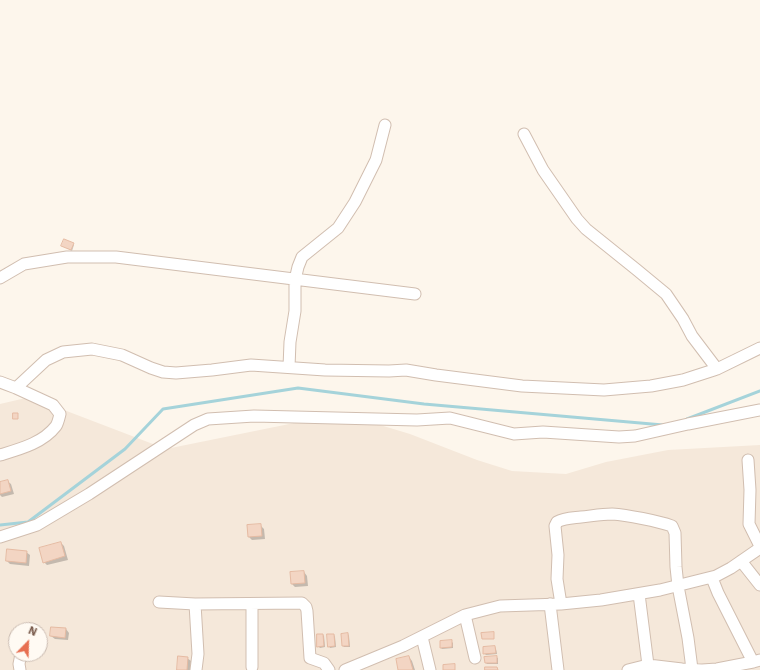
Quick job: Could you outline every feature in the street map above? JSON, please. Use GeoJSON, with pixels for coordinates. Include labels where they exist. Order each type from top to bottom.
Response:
{"type":"FeatureCollection","features":[{"type":"Feature","properties":{"kind":"street"},"geometry":{"type":"LineString","coordinates":[[289,368],[290,342],[295,311],[295,280],[302,257],[338,228],[355,202],[376,160],[385,125]]}},
{"type":"Feature","properties":{"kind":"street"},"geometry":{"type":"LineString","coordinates":[[524,134],[543,170],[577,219],[586,229],[666,294],[683,319],[692,336],[717,369]]}},
{"type":"Feature","properties":{"kind":"street"},"geometry":{"type":"LineString","coordinates":[[0,278],[24,264],[67,257],[116,257],[415,294]]}},
{"type":"Feature","properties":{"kind":"street"},"geometry":{"type":"LineString","coordinates":[[16,388],[46,360],[63,352],[92,349],[122,355],[151,368],[170,372],[212,370],[252,365],[325,370],[406,370],[522,386],[604,390],[657,385],[683,380],[717,369],[760,348]]}},
{"type":"Feature","properties":{"kind":"street"},"geometry":{"type":"LineString","coordinates":[[0,382],[53,405],[60,414],[57,425],[45,437],[30,446],[0,455]]}},
{"type":"Feature","properties":{"kind":"street"},"geometry":{"type":"LineString","coordinates":[[0,537],[37,525],[89,494],[194,425],[208,419],[254,416],[417,420],[450,418],[514,434],[543,432],[619,437],[635,436],[760,410]]}},
{"type":"Feature","properties":{"kind":"street"},"geometry":{"type":"LineString","coordinates":[[345,670],[403,646],[465,615],[500,606],[556,604],[601,600],[639,594],[712,578],[732,568],[760,547],[749,524],[750,490],[748,460]]}},
{"type":"Feature","properties":{"kind":"street"},"geometry":{"type":"LineString","coordinates":[[558,670],[556,604],[558,555],[555,526],[557,522],[566,519],[617,515],[664,523],[672,526],[675,534],[678,586],[688,638],[692,669]]}},
{"type":"Feature","properties":{"kind":"street"},"geometry":{"type":"LineString","coordinates":[[742,561],[760,585]]}},
{"type":"Feature","properties":{"kind":"street"},"geometry":{"type":"LineString","coordinates":[[628,670],[648,666],[717,669],[756,661],[718,593],[712,578]]}},
{"type":"Feature","properties":{"kind":"street"},"geometry":{"type":"LineString","coordinates":[[639,594],[648,666]]}},
{"type":"Feature","properties":{"kind":"street"},"geometry":{"type":"LineString","coordinates":[[159,602],[195,604],[302,603],[306,606],[307,612],[310,658],[324,663],[329,670]]}},
{"type":"Feature","properties":{"kind":"street"},"geometry":{"type":"LineString","coordinates":[[195,604],[198,654],[196,670]]}},
{"type":"Feature","properties":{"kind":"street"},"geometry":{"type":"LineString","coordinates":[[252,604],[252,667]]}},
{"type":"Feature","properties":{"kind":"street"},"geometry":{"type":"LineString","coordinates":[[465,615],[475,658]]}},
{"type":"Feature","properties":{"kind":"street"},"geometry":{"type":"LineString","coordinates":[[422,637],[430,670]]}},
{"type":"Feature","properties":{"kind":"shaded area"},"geometry":{"type":"Polygon","coordinates":[[[30,397],[166,449],[309,420],[343,420],[380,425],[410,434],[477,460],[512,471],[566,474],[606,462],[668,450],[760,445],[760,670],[0,670],[0,404],[30,397]]]}},
{"type":"Feature","properties":{"kind":"building"},"geometry":{"type":"Polygon","coordinates":[[[64,239],[74,243],[71,250],[61,246],[64,239]]]}},
{"type":"Feature","properties":{"kind":"building"},"geometry":{"type":"Polygon","coordinates":[[[13,413],[18,413],[18,419],[13,419],[13,413]]]}},
{"type":"Feature","properties":{"kind":"building"},"geometry":{"type":"Polygon","coordinates":[[[8,480],[11,491],[0,494],[0,482],[8,480]]]}},
{"type":"Feature","properties":{"kind":"building"},"geometry":{"type":"Polygon","coordinates":[[[261,524],[262,536],[248,537],[247,525],[261,524]]]}},
{"type":"Feature","properties":{"kind":"building"},"geometry":{"type":"Polygon","coordinates":[[[61,542],[65,556],[43,563],[39,548],[61,542]]]}},
{"type":"Feature","properties":{"kind":"building"},"geometry":{"type":"Polygon","coordinates":[[[7,549],[27,551],[26,563],[6,561],[7,549]]]}},
{"type":"Feature","properties":{"kind":"building"},"geometry":{"type":"Polygon","coordinates":[[[304,571],[305,583],[291,584],[290,572],[304,571]]]}},
{"type":"Feature","properties":{"kind":"building"},"geometry":{"type":"Polygon","coordinates":[[[51,627],[66,628],[65,638],[50,636],[51,627]]]}},
{"type":"Feature","properties":{"kind":"building"},"geometry":{"type":"Polygon","coordinates":[[[494,632],[494,639],[482,639],[481,633],[494,632]]]}},
{"type":"Feature","properties":{"kind":"building"},"geometry":{"type":"Polygon","coordinates":[[[348,633],[349,646],[342,646],[341,634],[348,633]]]}},
{"type":"Feature","properties":{"kind":"building"},"geometry":{"type":"Polygon","coordinates":[[[317,634],[323,634],[324,646],[317,647],[317,634]]]}},
{"type":"Feature","properties":{"kind":"building"},"geometry":{"type":"Polygon","coordinates":[[[327,634],[334,634],[335,646],[328,647],[327,634]]]}},
{"type":"Feature","properties":{"kind":"building"},"geometry":{"type":"Polygon","coordinates":[[[452,640],[452,647],[440,648],[440,641],[452,640]]]}},
{"type":"Feature","properties":{"kind":"building"},"geometry":{"type":"Polygon","coordinates":[[[495,646],[496,653],[483,654],[483,647],[495,646]]]}},
{"type":"Feature","properties":{"kind":"building"},"geometry":{"type":"Polygon","coordinates":[[[178,656],[188,657],[187,670],[177,670],[178,656]]]}},
{"type":"Feature","properties":{"kind":"building"},"geometry":{"type":"Polygon","coordinates":[[[409,656],[413,670],[398,670],[396,659],[409,656]]]}},
{"type":"Feature","properties":{"kind":"building"},"geometry":{"type":"Polygon","coordinates":[[[497,656],[497,663],[485,663],[484,657],[497,656]]]}},
{"type":"Feature","properties":{"kind":"building"},"geometry":{"type":"Polygon","coordinates":[[[455,664],[455,670],[443,670],[443,665],[455,664]]]}},
{"type":"Feature","properties":{"kind":"building"},"geometry":{"type":"Polygon","coordinates":[[[485,667],[497,667],[498,670],[485,670],[485,667]]]}},
{"type":"Feature","properties":{"kind":"waterway"},"geometry":{"type":"LineString","coordinates":[[0,525],[28,522],[125,449],[163,409],[298,388],[424,404],[663,425]]}},
{"type":"Feature","properties":{"kind":"waterway"},"geometry":{"type":"LineString","coordinates":[[687,419],[760,391]]}}]}
